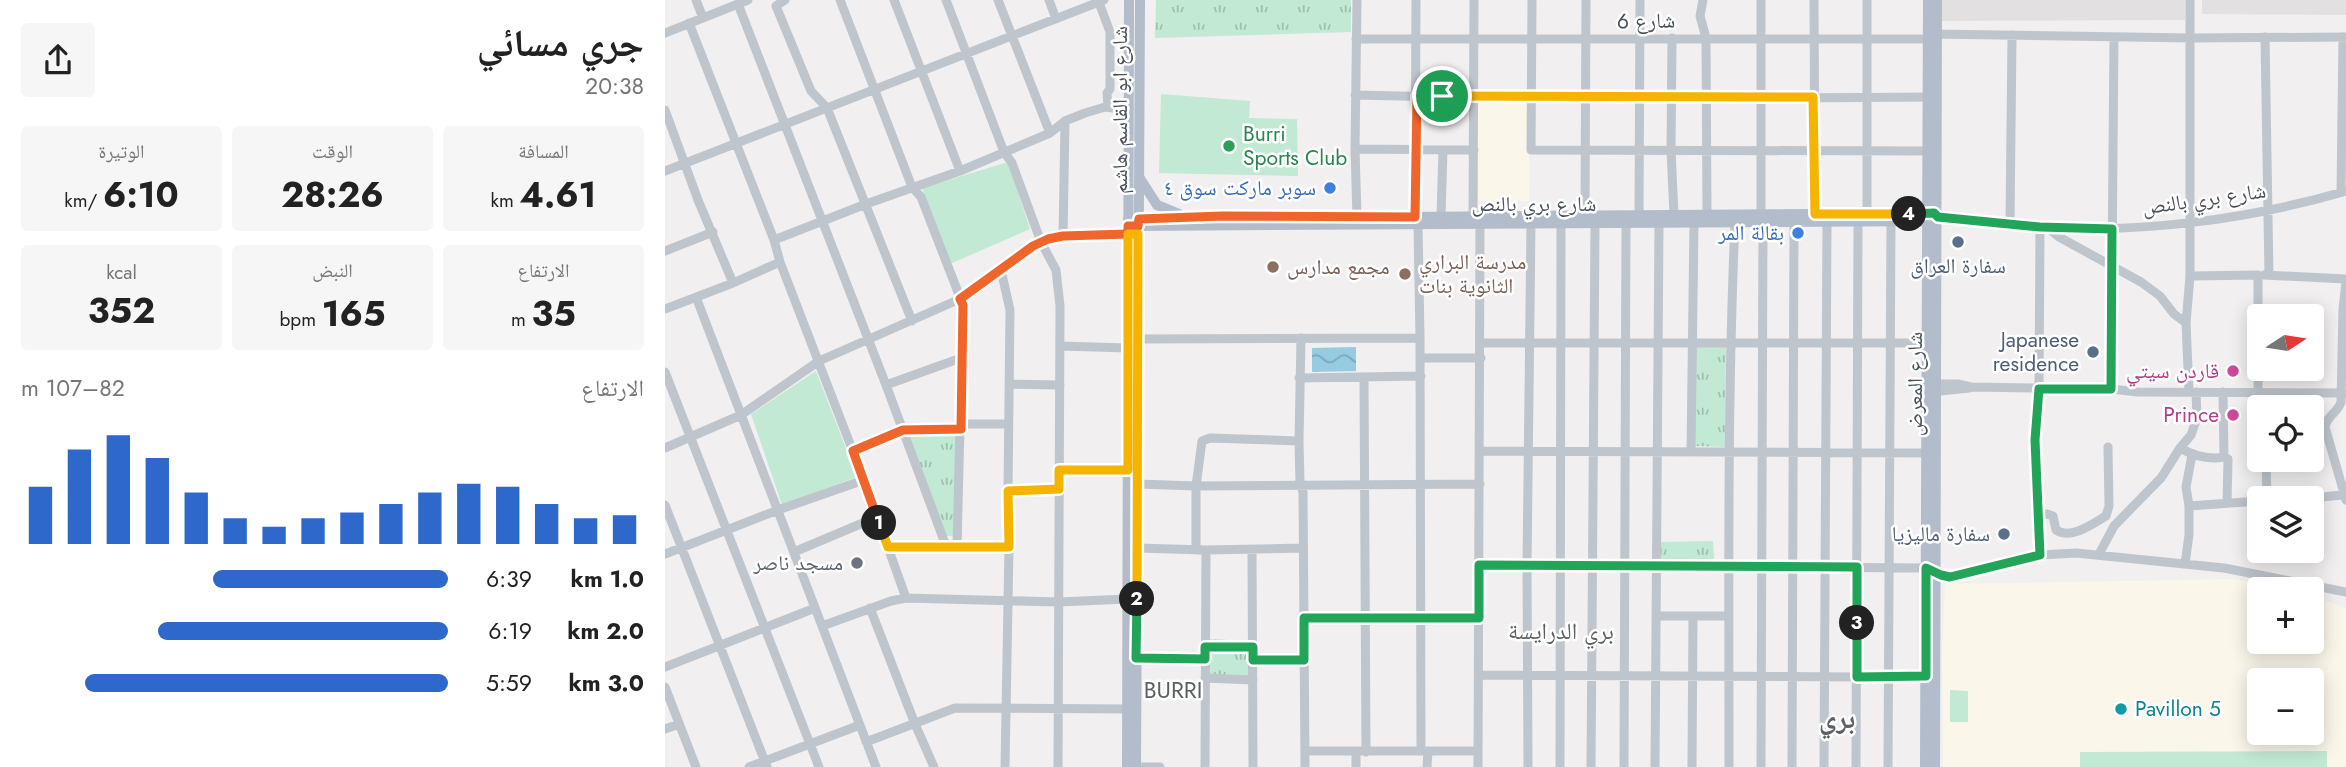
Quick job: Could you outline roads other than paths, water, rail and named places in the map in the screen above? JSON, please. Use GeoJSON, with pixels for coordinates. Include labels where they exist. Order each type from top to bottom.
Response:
{"type":"FeatureCollection","features":[{"type":"Feature","properties":{"kind":"main road","name":"شارع ابو القاسم هاشم"},"geometry":{"type":"LineString","coordinates":[[1129,0],[1129,110],[1138,339],[1136,767]]}},
{"type":"Feature","properties":{"kind":"main road","name":"شارع ابو القاسم هاشم"},"geometry":{"type":"LineString","coordinates":[[1127,767],[1128,348],[1133,226],[1139,176],[1139,0]]}},
{"type":"Feature","properties":{"kind":"main road","name":"شارع المعرض"},"geometry":{"type":"LineString","coordinates":[[1928,0],[1932,36]]}},
{"type":"Feature","properties":{"kind":"main road","name":"شارع المعرض"},"geometry":{"type":"LineString","coordinates":[[1925,767],[1930,570],[1931,97],[1932,36],[1937,0]]}},
{"type":"Feature","properties":{"kind":"main road","name":"شارع المعرض"},"geometry":{"type":"LineString","coordinates":[[1931,97],[1927,151],[1932,217]]}},
{"type":"Feature","properties":{"kind":"main road"},"geometry":{"type":"LineString","coordinates":[[1139,176],[1157,205],[1185,217]]}},
{"type":"Feature","properties":{"kind":"main road","name":"شارع بري بالنص"},"geometry":{"type":"LineString","coordinates":[[1133,226],[1185,217],[1357,217],[1416,220],[1441,216],[1531,223],[1694,223],[1815,214],[1891,222],[1932,217]]}},
{"type":"Feature","properties":{"kind":"main road","name":"شارع بري بالنص"},"geometry":{"type":"LineString","coordinates":[[1133,226],[1639,215],[1707,215],[1794,222],[1932,217]]}},
{"type":"Feature","properties":{"kind":"main road","name":"شارع المعرض"},"geometry":{"type":"LineString","coordinates":[[1929,679],[1935,767]]}},
{"type":"Feature","properties":{"kind":"street"},"geometry":{"type":"LineString","coordinates":[[697,0],[703,18]]}},
{"type":"Feature","properties":{"kind":"street"},"geometry":{"type":"LineString","coordinates":[[665,33],[748,0]]}},
{"type":"Feature","properties":{"kind":"street"},"geometry":{"type":"LineString","coordinates":[[785,0],[776,6],[811,91],[827,108],[912,321]]}},
{"type":"Feature","properties":{"kind":"street"},"geometry":{"type":"LineString","coordinates":[[839,0],[912,187],[921,197],[963,305],[957,547]]}},
{"type":"Feature","properties":{"kind":"street"},"geometry":{"type":"LineString","coordinates":[[894,0],[960,171]]}},
{"type":"Feature","properties":{"kind":"street"},"geometry":{"type":"LineString","coordinates":[[946,0],[1041,242],[1058,277],[1058,767]]}},
{"type":"Feature","properties":{"kind":"street"},"geometry":{"type":"LineString","coordinates":[[998,0],[1050,133]]}},
{"type":"Feature","properties":{"kind":"street"},"geometry":{"type":"LineString","coordinates":[[1049,0],[1056,19]]}},
{"type":"Feature","properties":{"kind":"street"},"geometry":{"type":"LineString","coordinates":[[1357,0],[1357,217]]}},
{"type":"Feature","properties":{"kind":"street"},"geometry":{"type":"LineString","coordinates":[[1416,0],[1421,617],[1424,751],[1427,767]]}},
{"type":"Feature","properties":{"kind":"street"},"geometry":{"type":"LineString","coordinates":[[1474,0],[1473,150],[1481,343],[1478,767]]}},
{"type":"Feature","properties":{"kind":"street"},"geometry":{"type":"LineString","coordinates":[[1532,0],[1531,150],[1927,151]]}},
{"type":"Feature","properties":{"kind":"street"},"geometry":{"type":"LineString","coordinates":[[1585,0],[1585,216]]}},
{"type":"Feature","properties":{"kind":"street"},"geometry":{"type":"LineString","coordinates":[[1639,215],[1640,0]]}},
{"type":"Feature","properties":{"kind":"street"},"geometry":{"type":"LineString","coordinates":[[1703,0],[1700,16],[1706,38],[1707,215]]}},
{"type":"Feature","properties":{"kind":"street"},"geometry":{"type":"LineString","coordinates":[[1761,0],[1761,767]]}},
{"type":"Feature","properties":{"kind":"street"},"geometry":{"type":"LineString","coordinates":[[1814,0],[1815,214]]}},
{"type":"Feature","properties":{"kind":"street"},"geometry":{"type":"LineString","coordinates":[[1856,767],[1859,343],[1868,151],[1867,0]]}},
{"type":"Feature","properties":{"kind":"street"},"geometry":{"type":"LineString","coordinates":[[2099,554],[2114,526],[2161,478],[2195,427],[2197,414],[2186,323],[2190,276],[2190,0]]}},
{"type":"Feature","properties":{"kind":"street"},"geometry":{"type":"LineString","coordinates":[[665,171],[1101,1],[1111,41],[1108,107]]}},
{"type":"Feature","properties":{"kind":"street"},"geometry":{"type":"LineString","coordinates":[[738,4],[946,546]]}},
{"type":"Feature","properties":{"kind":"street"},"geometry":{"type":"LineString","coordinates":[[689,23],[774,240],[906,598]]}},
{"type":"Feature","properties":{"kind":"street"},"geometry":{"type":"LineString","coordinates":[[2010,223],[2012,35]]}},
{"type":"Feature","properties":{"kind":"street","name":"شارع 6"},"geometry":{"type":"LineString","coordinates":[[1356,39],[1867,39],[2012,35],[2345,37]]}},
{"type":"Feature","properties":{"kind":"street"},"geometry":{"type":"LineString","coordinates":[[2111,389],[2114,37]]}},
{"type":"Feature","properties":{"kind":"street"},"geometry":{"type":"LineString","coordinates":[[2265,37],[2269,275]]}},
{"type":"Feature","properties":{"kind":"street"},"geometry":{"type":"LineString","coordinates":[[2344,191],[2345,37]]}},
{"type":"Feature","properties":{"kind":"street"},"geometry":{"type":"LineString","coordinates":[[1672,38],[1671,150],[1674,215]]}},
{"type":"Feature","properties":{"kind":"street"},"geometry":{"type":"LineString","coordinates":[[1355,95],[1931,97]]}},
{"type":"Feature","properties":{"kind":"street"},"geometry":{"type":"LineString","coordinates":[[774,240],[960,171],[1050,133],[1065,121],[1102,107],[1129,110]]}},
{"type":"Feature","properties":{"kind":"street"},"geometry":{"type":"LineString","coordinates":[[665,110],[698,200],[733,283]]}},
{"type":"Feature","properties":{"kind":"street"},"geometry":{"type":"LineString","coordinates":[[1063,236],[1065,121]]}},
{"type":"Feature","properties":{"kind":"street"},"geometry":{"type":"LineString","coordinates":[[1355,149],[1473,150]]}},
{"type":"Feature","properties":{"kind":"street"},"geometry":{"type":"LineString","coordinates":[[1441,216],[1443,150]]}},
{"type":"Feature","properties":{"kind":"street","name":"شارع بري بالنص"},"geometry":{"type":"LineString","coordinates":[[1932,217],[2044,227],[2153,227],[2268,211],[2344,191]]}},
{"type":"Feature","properties":{"kind":"street"},"geometry":{"type":"LineString","coordinates":[[1729,767],[1728,452],[1735,222]]}},
{"type":"Feature","properties":{"kind":"street"},"geometry":{"type":"LineString","coordinates":[[1792,767],[1794,222]]}},
{"type":"Feature","properties":{"kind":"street"},"geometry":{"type":"LineString","coordinates":[[1824,767],[1827,222]]}},
{"type":"Feature","properties":{"kind":"street"},"geometry":{"type":"LineString","coordinates":[[1888,767],[1891,222]]}},
{"type":"Feature","properties":{"kind":"street"},"geometry":{"type":"LineString","coordinates":[[1528,767],[1527,565],[1531,223]]}},
{"type":"Feature","properties":{"kind":"street"},"geometry":{"type":"LineString","coordinates":[[1560,767],[1561,223]]}},
{"type":"Feature","properties":{"kind":"street"},"geometry":{"type":"LineString","coordinates":[[1591,767],[1595,223]]}},
{"type":"Feature","properties":{"kind":"street"},"geometry":{"type":"LineString","coordinates":[[1624,767],[1626,223]]}},
{"type":"Feature","properties":{"kind":"street"},"geometry":{"type":"LineString","coordinates":[[1655,767],[1659,223]]}},
{"type":"Feature","properties":{"kind":"street"},"geometry":{"type":"LineString","coordinates":[[1691,452],[1694,223]]}},
{"type":"Feature","properties":{"kind":"street"},"geometry":{"type":"LineString","coordinates":[[665,448],[741,415],[819,361],[960,299],[1041,242],[1063,236],[1133,226]]}},
{"type":"Feature","properties":{"kind":"street"},"geometry":{"type":"LineString","coordinates":[[2044,227],[2152,289],[2186,323]]}},
{"type":"Feature","properties":{"kind":"street"},"geometry":{"type":"LineString","coordinates":[[2040,555],[2035,426],[2039,389],[2044,227]]}},
{"type":"Feature","properties":{"kind":"street"},"geometry":{"type":"LineString","coordinates":[[665,251],[713,232]]}},
{"type":"Feature","properties":{"kind":"street"},"geometry":{"type":"LineString","coordinates":[[665,309],[780,262]]}},
{"type":"Feature","properties":{"kind":"street"},"geometry":{"type":"LineString","coordinates":[[1001,270],[1010,310],[1005,767]]}},
{"type":"Feature","properties":{"kind":"street"},"geometry":{"type":"LineString","coordinates":[[2258,275],[2261,393]]}},
{"type":"Feature","properties":{"kind":"street"},"geometry":{"type":"LineString","coordinates":[[2190,276],[2269,275],[2346,280],[2343,309],[2344,393],[2339,407],[2327,418],[2325,430],[2345,498],[2324,498]]}},
{"type":"Feature","properties":{"kind":"street"},"geometry":{"type":"LineString","coordinates":[[696,297],[876,767]]}},
{"type":"Feature","properties":{"kind":"street"},"geometry":{"type":"LineString","coordinates":[[1301,338],[1299,441],[1300,484],[1303,492],[1305,767]]}},
{"type":"Feature","properties":{"kind":"street"},"geometry":{"type":"LineString","coordinates":[[1138,339],[1420,338]]}},
{"type":"Feature","properties":{"kind":"street"},"geometry":{"type":"LineString","coordinates":[[1481,343],[1931,343]]}},
{"type":"Feature","properties":{"kind":"street"},"geometry":{"type":"LineString","coordinates":[[1060,346],[1128,348]]}},
{"type":"Feature","properties":{"kind":"street"},"geometry":{"type":"LineString","coordinates":[[886,385],[961,358]]}},
{"type":"Feature","properties":{"kind":"street"},"geometry":{"type":"LineString","coordinates":[[1420,358],[1481,358]]}},
{"type":"Feature","properties":{"kind":"street"},"geometry":{"type":"LineString","coordinates":[[665,372],[819,767]]}},
{"type":"Feature","properties":{"kind":"street"},"geometry":{"type":"LineString","coordinates":[[1299,379],[1420,376]]}},
{"type":"Feature","properties":{"kind":"street"},"geometry":{"type":"LineString","coordinates":[[1356,767],[1361,752],[1366,617],[1364,377]]}},
{"type":"Feature","properties":{"kind":"street"},"geometry":{"type":"LineString","coordinates":[[1009,384],[1060,385]]}},
{"type":"Feature","properties":{"kind":"street"},"geometry":{"type":"LineString","coordinates":[[1931,388],[1958,391],[1971,387],[2111,389],[2138,392]]}},
{"type":"Feature","properties":{"kind":"street"},"geometry":{"type":"LineString","coordinates":[[2083,390],[2111,394],[2344,393]]}},
{"type":"Feature","properties":{"kind":"street"},"geometry":{"type":"LineString","coordinates":[[2223,392],[2224,457]]}},
{"type":"Feature","properties":{"kind":"street"},"geometry":{"type":"LineString","coordinates":[[853,451],[903,430],[1008,424]]}},
{"type":"Feature","properties":{"kind":"street"},"geometry":{"type":"LineString","coordinates":[[1205,767],[1205,647],[1196,486],[1202,440],[1299,441]]}},
{"type":"Feature","properties":{"kind":"street"},"geometry":{"type":"LineString","coordinates":[[2038,515],[2053,516],[2056,530],[2062,533],[2078,532],[2106,516],[2109,506],[2108,447]]}},
{"type":"Feature","properties":{"kind":"street"},"geometry":{"type":"LineString","coordinates":[[2180,448],[2192,455],[2228,459],[2227,503]]}},
{"type":"Feature","properties":{"kind":"street"},"geometry":{"type":"LineString","coordinates":[[1480,451],[1930,453]]}},
{"type":"Feature","properties":{"kind":"street"},"geometry":{"type":"LineString","coordinates":[[2185,564],[2189,535],[2186,487],[2192,455]]}},
{"type":"Feature","properties":{"kind":"street"},"geometry":{"type":"LineString","coordinates":[[1059,470],[1128,470]]}},
{"type":"Feature","properties":{"kind":"street"},"geometry":{"type":"LineString","coordinates":[[665,554],[864,480]]}},
{"type":"Feature","properties":{"kind":"street"},"geometry":{"type":"LineString","coordinates":[[1137,484],[1480,484]]}},
{"type":"Feature","properties":{"kind":"street"},"geometry":{"type":"LineString","coordinates":[[1008,491],[1059,489]]}},
{"type":"Feature","properties":{"kind":"street"},"geometry":{"type":"LineString","coordinates":[[2189,506],[2247,502]]}},
{"type":"Feature","properties":{"kind":"street"},"geometry":{"type":"LineString","coordinates":[[665,505],[766,764]]}},
{"type":"Feature","properties":{"kind":"street"},"geometry":{"type":"LineString","coordinates":[[794,552],[877,517]]}},
{"type":"Feature","properties":{"kind":"street"},"geometry":{"type":"LineString","coordinates":[[888,547],[1009,547]]}},
{"type":"Feature","properties":{"kind":"street"},"geometry":{"type":"LineString","coordinates":[[1137,548],[1303,548]]}},
{"type":"Feature","properties":{"kind":"street"},"geometry":{"type":"LineString","coordinates":[[1252,550],[1253,767]]}},
{"type":"Feature","properties":{"kind":"street"},"geometry":{"type":"LineString","coordinates":[[1479,565],[1857,567],[1930,570],[1954,576],[2040,555],[2076,553],[2185,564],[2267,576],[2346,592]]}},
{"type":"Feature","properties":{"kind":"street"},"geometry":{"type":"LineString","coordinates":[[822,626],[906,598],[1059,602],[1127,600]]}},
{"type":"Feature","properties":{"kind":"street"},"geometry":{"type":"LineString","coordinates":[[665,667],[815,608]]}},
{"type":"Feature","properties":{"kind":"street"},"geometry":{"type":"LineString","coordinates":[[870,608],[934,767]]}},
{"type":"Feature","properties":{"kind":"street"},"geometry":{"type":"LineString","coordinates":[[1657,616],[1728,616]]}},
{"type":"Feature","properties":{"kind":"street"},"geometry":{"type":"LineString","coordinates":[[1692,767],[1693,616]]}},
{"type":"Feature","properties":{"kind":"street"},"geometry":{"type":"LineString","coordinates":[[1304,618],[1479,618]]}},
{"type":"Feature","properties":{"kind":"street"},"geometry":{"type":"LineString","coordinates":[[1205,647],[1253,647]]}},
{"type":"Feature","properties":{"kind":"street"},"geometry":{"type":"LineString","coordinates":[[1136,658],[1205,659]]}},
{"type":"Feature","properties":{"kind":"street"},"geometry":{"type":"LineString","coordinates":[[1253,660],[1304,660]]}},
{"type":"Feature","properties":{"kind":"street"},"geometry":{"type":"LineString","coordinates":[[1479,675],[1889,676],[1929,679]]}},
{"type":"Feature","properties":{"kind":"street"},"geometry":{"type":"LineString","coordinates":[[1205,678],[1253,680]]}},
{"type":"Feature","properties":{"kind":"street"},"geometry":{"type":"LineString","coordinates":[[665,687],[696,767]]}},
{"type":"Feature","properties":{"kind":"street"},"geometry":{"type":"LineString","coordinates":[[866,742],[955,708],[1127,709]]}},
{"type":"Feature","properties":{"kind":"street"},"geometry":{"type":"LineString","coordinates":[[665,729],[679,724]]}},
{"type":"Feature","properties":{"kind":"street"},"geometry":{"type":"LineString","coordinates":[[749,767],[766,764],[860,725]]}},
{"type":"Feature","properties":{"kind":"street"},"geometry":{"type":"LineString","coordinates":[[1305,751],[1478,751]]}},
{"type":"Feature","properties":{"kind":"street"},"geometry":{"type":"LineString","coordinates":[[1136,767],[1160,767]]}},
{"type":"Feature","properties":{"kind":"water"},"geometry":{"type":"Polygon","coordinates":[[[1356,347],[1356,371],[1312,372],[1312,348],[1356,347]]]}},
{"type":"Feature","properties":{"kind":"place","name":"Burri Sports Club"},"geometry":{"type":"Point","coordinates":[1229,146]}},
{"type":"Feature","properties":{"kind":"place","name":"سوبر ماركت سوق ٤"},"geometry":{"type":"Point","coordinates":[1330,188]}},
{"type":"Feature","properties":{"kind":"place","name":"بقالة المر"},"geometry":{"type":"Point","coordinates":[1798,233]}},
{"type":"Feature","properties":{"kind":"place","name":"سفارة العراق"},"geometry":{"type":"Point","coordinates":[1958,242]}},
{"type":"Feature","properties":{"kind":"place","name":"مجمع مدارس"},"geometry":{"type":"Point","coordinates":[1273,267]}},
{"type":"Feature","properties":{"kind":"place","name":"مدرسة البراري الثانوية بنات"},"geometry":{"type":"Point","coordinates":[1405,274]}},
{"type":"Feature","properties":{"kind":"place","name":"Japanese residence"},"geometry":{"type":"Point","coordinates":[2093,352]}},
{"type":"Feature","properties":{"kind":"place","name":"قاردن سيتي"},"geometry":{"type":"Point","coordinates":[2233,371]}},
{"type":"Feature","properties":{"kind":"place","name":"Prince"},"geometry":{"type":"Point","coordinates":[2233,415]}},
{"type":"Feature","properties":{"kind":"place","name":"سفارة ماليزيا"},"geometry":{"type":"Point","coordinates":[2004,534]}},
{"type":"Feature","properties":{"kind":"place","name":"مسجد ناصر"},"geometry":{"type":"Point","coordinates":[857,563]}},
{"type":"Feature","properties":{"kind":"place","name":"Pavillon 5"},"geometry":{"type":"Point","coordinates":[2121,709]}},
{"type":"Feature","properties":{"kind":"district","name":"بري الدرايسة"},"geometry":{"type":"Point","coordinates":[1561,631]}},
{"type":"Feature","properties":{"kind":"district","name":"BURRI"},"geometry":{"type":"Point","coordinates":[1173,690]}},
{"type":"Feature","properties":{"kind":"district","name":"بري"},"geometry":{"type":"Point","coordinates":[1837,718]}}]}
